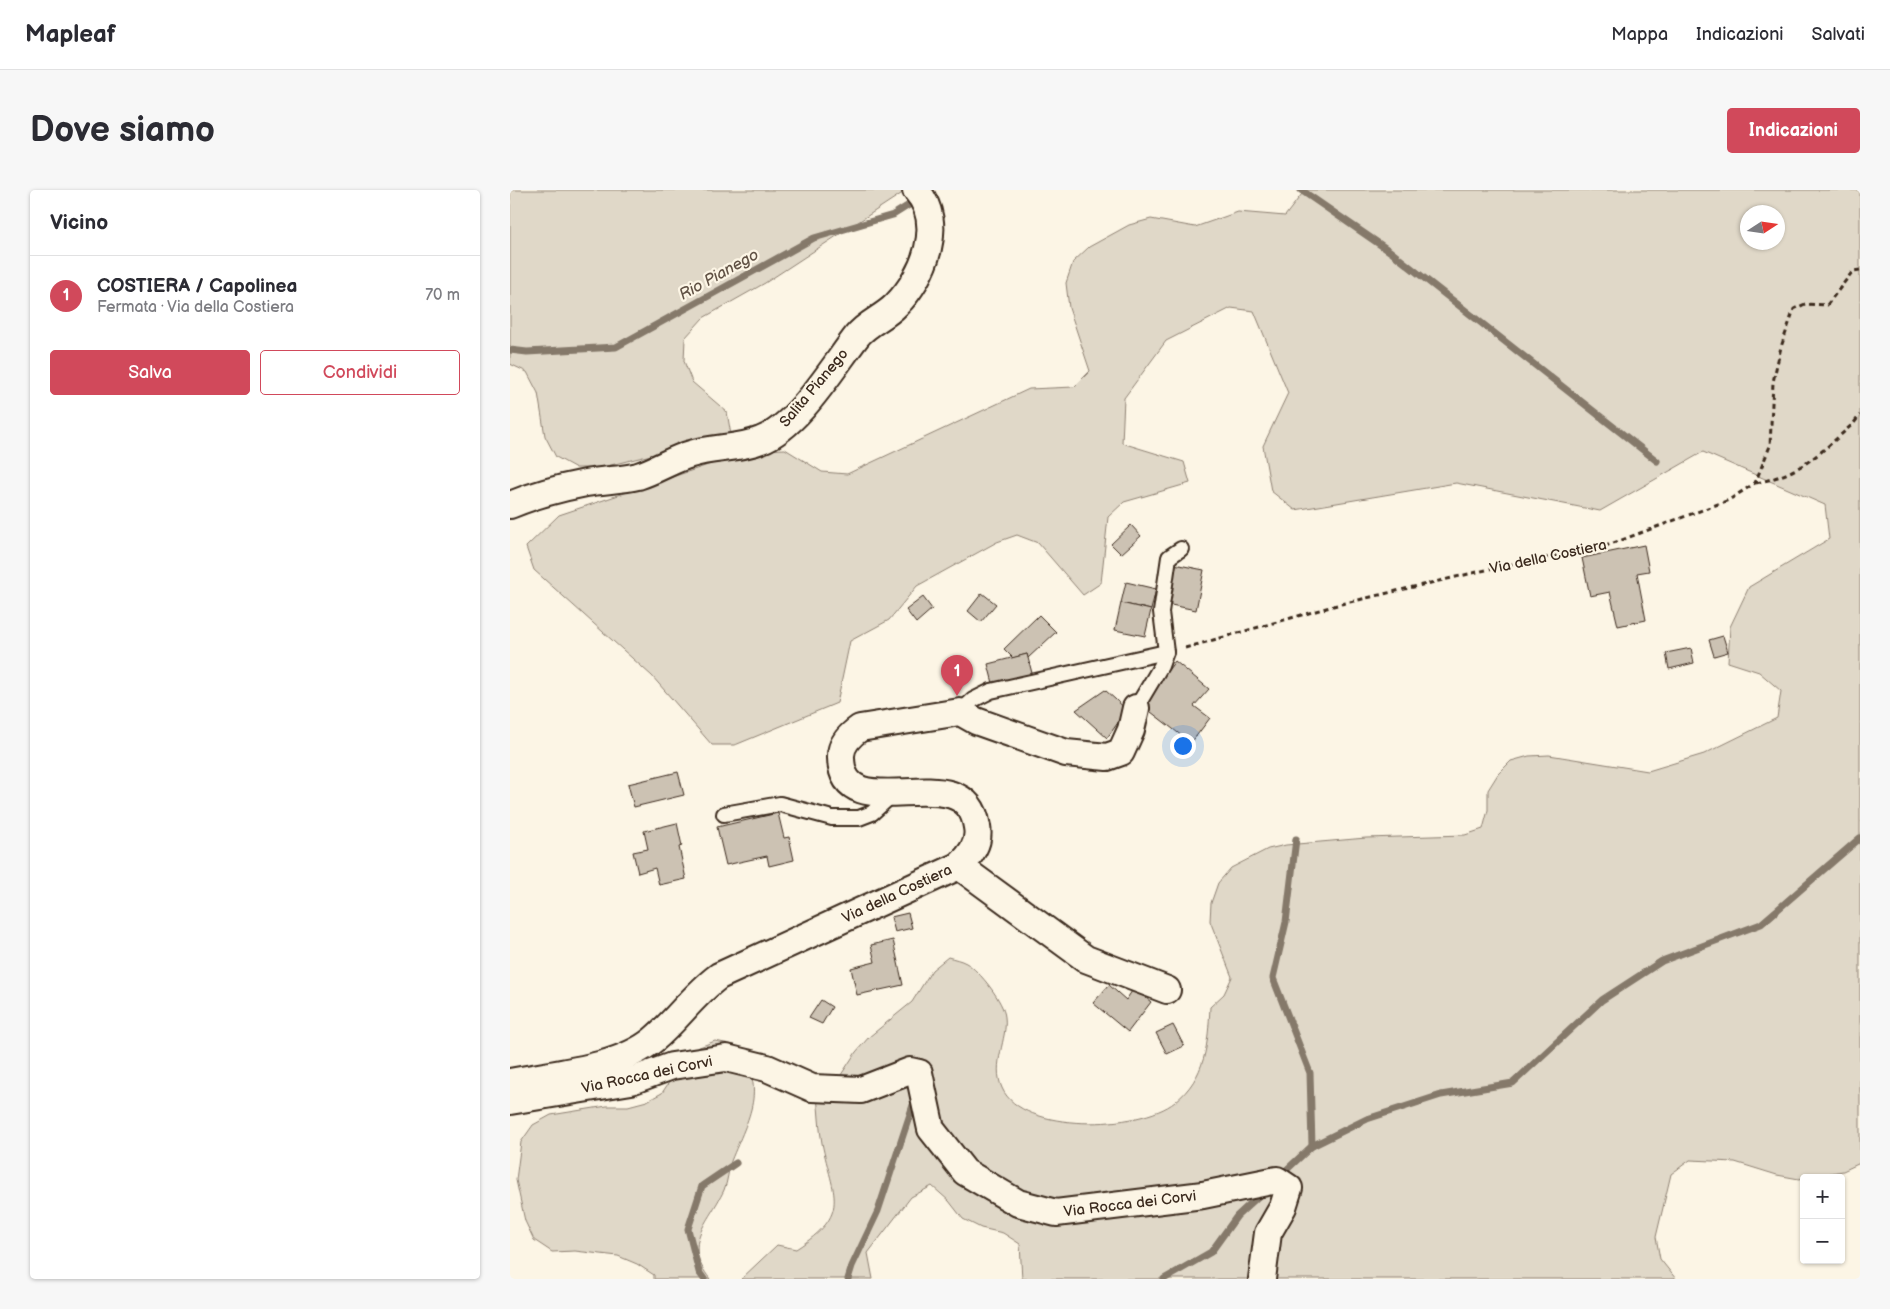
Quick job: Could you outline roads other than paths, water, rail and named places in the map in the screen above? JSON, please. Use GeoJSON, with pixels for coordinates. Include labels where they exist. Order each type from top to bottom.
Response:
{"type":"FeatureCollection","features":[{"type":"Feature","properties":{"kind":"street","name":"Salita Pianego"},"geometry":{"type":"LineString","coordinates":[[510,505],[531,497],[585,484],[638,476],[691,454],[733,448],[761,440],[778,431],[795,416],[860,332],[896,305],[915,279],[926,254],[932,232],[921,198]]}},
{"type":"Feature","properties":{"kind":"street"},"geometry":{"type":"LineString","coordinates":[[960,712],[976,721],[1066,753],[1107,757],[1120,752],[1131,730],[1136,708]]}},
{"type":"Feature","properties":{"kind":"street","name":"Via della Costiera"},"geometry":{"type":"LineString","coordinates":[[510,1082],[598,1065],[633,1053],[653,1040],[699,991],[719,976],[959,866],[969,857],[977,839],[976,819],[970,807],[960,798],[948,793],[862,791],[852,785],[845,776],[841,766],[841,754],[844,744],[851,734],[860,728],[960,712]]}},
{"type":"Feature","properties":{"kind":"street"},"geometry":{"type":"LineString","coordinates":[[959,866],[1086,959],[1167,990]]}},
{"type":"Feature","properties":{"kind":"street","name":"Via Rocca dei Corvi"},"geometry":{"type":"LineString","coordinates":[[510,1101],[631,1081],[672,1066],[726,1058],[767,1068],[812,1088],[861,1090],[910,1071],[919,1073],[931,1129],[964,1172],[1018,1203],[1056,1213],[1185,1198],[1277,1180],[1289,1188],[1283,1207],[1268,1233],[1262,1279]]}},
{"type":"Feature","properties":{"kind":"lane"},"geometry":{"type":"LineString","coordinates":[[1136,708],[1161,666],[1166,652],[1161,612],[1169,557],[1182,549]]}},
{"type":"Feature","properties":{"kind":"lane"},"geometry":{"type":"LineString","coordinates":[[960,712],[973,700],[991,691],[1166,652]]}},
{"type":"Feature","properties":{"kind":"lane"},"geometry":{"type":"LineString","coordinates":[[724,814],[780,804],[832,818],[859,818],[872,813],[895,792]]}},
{"type":"Feature","properties":{"kind":"waterway"},"geometry":{"type":"LineString","coordinates":[[1301,190],[1391,252],[1657,461]]}},
{"type":"Feature","properties":{"kind":"waterway","name":"Rio Pianego"},"geometry":{"type":"LineString","coordinates":[[510,350],[527,352],[616,347],[814,238],[893,215],[917,200]]}},
{"type":"Feature","properties":{"kind":"waterway"},"geometry":{"type":"LineString","coordinates":[[1281,1175],[1312,1146],[1367,1119],[1441,1095],[1513,1083],[1602,1000],[1662,961],[1761,924],[1860,838]]}},
{"type":"Feature","properties":{"kind":"waterway"},"geometry":{"type":"LineString","coordinates":[[1296,839],[1286,922],[1273,978],[1310,1073],[1312,1146]]}},
{"type":"Feature","properties":{"kind":"waterway"},"geometry":{"type":"LineString","coordinates":[[848,1279],[852,1266],[878,1211],[913,1105]]}},
{"type":"Feature","properties":{"kind":"waterway"},"geometry":{"type":"LineString","coordinates":[[704,1279],[699,1272],[688,1229],[702,1186],[736,1163]]}},
{"type":"Feature","properties":{"kind":"waterway"},"geometry":{"type":"LineString","coordinates":[[1164,1279],[1211,1252],[1237,1216],[1264,1191]]}},
{"type":"Feature","properties":{"kind":"place","name":"COSTIERA / Capolinea"},"geometry":{"type":"Point","coordinates":[957,696]}}]}
